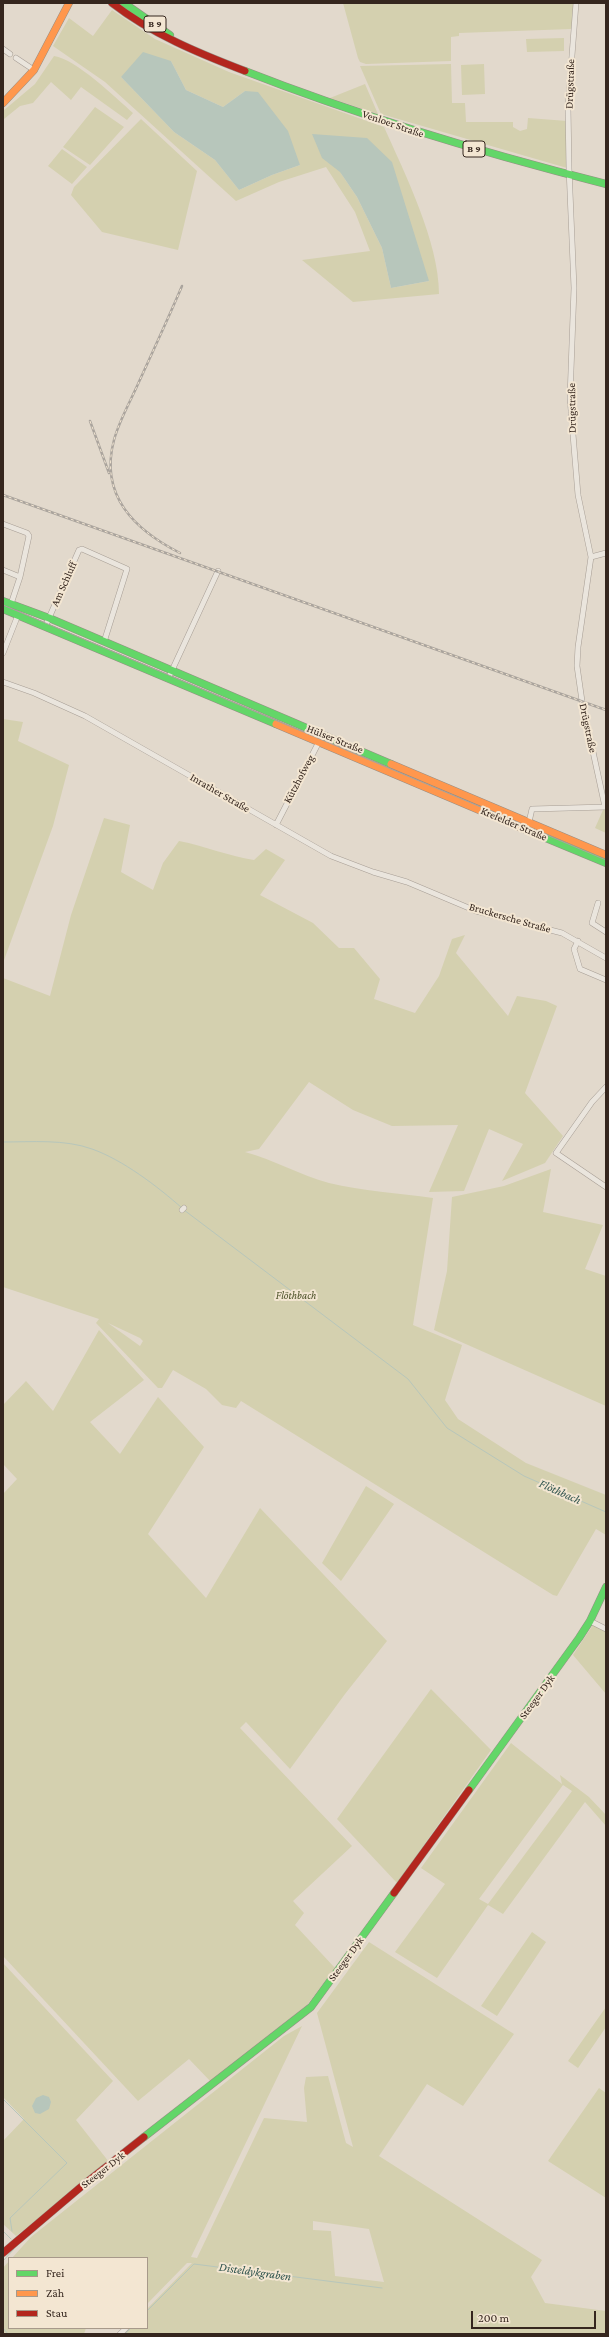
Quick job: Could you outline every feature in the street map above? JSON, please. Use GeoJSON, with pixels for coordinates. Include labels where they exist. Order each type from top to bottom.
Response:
{"type":"FeatureCollection","features":[{"type":"Feature","properties":{"kind":"street"},"geometry":{"type":"LineString","coordinates":[[3,103],[34,70],[69,3]]}},
{"type":"Feature","properties":{"kind":"street","name":"Venloer Straße"},"geometry":{"type":"LineString","coordinates":[[112,3],[158,34],[222,62],[291,88],[419,133],[606,184]]}},
{"type":"Feature","properties":{"kind":"street","name":"Venloer Straße"},"geometry":{"type":"LineString","coordinates":[[124,3],[186,46]]}},
{"type":"Feature","properties":{"kind":"street","name":"Drügstraße"},"geometry":{"type":"LineString","coordinates":[[576,3],[568,108],[574,294],[570,398],[578,495],[591,557],[578,647],[577,666],[582,701],[605,807]]}},
{"type":"Feature","properties":{"kind":"street"},"geometry":{"type":"LineString","coordinates":[[3,49],[10,54]]}},
{"type":"Feature","properties":{"kind":"street"},"geometry":{"type":"LineString","coordinates":[[16,58],[34,70]]}},
{"type":"Feature","properties":{"kind":"street"},"geometry":{"type":"LineString","coordinates":[[3,524],[27,533],[29,536],[20,578],[11,604]]}},
{"type":"Feature","properties":{"kind":"street","name":"Am Schluff"},"geometry":{"type":"LineString","coordinates":[[45,627],[78,550],[82,549],[127,570],[104,642]]}},
{"type":"Feature","properties":{"kind":"street"},"geometry":{"type":"LineString","coordinates":[[591,557],[606,553]]}},
{"type":"Feature","properties":{"kind":"street"},"geometry":{"type":"LineString","coordinates":[[3,570],[20,578]]}},
{"type":"Feature","properties":{"kind":"street"},"geometry":{"type":"LineString","coordinates":[[168,679],[218,571]]}},
{"type":"Feature","properties":{"kind":"street","name":"Hülser Straße"},"geometry":{"type":"LineString","coordinates":[[3,601],[49,618],[498,809]]}},
{"type":"Feature","properties":{"kind":"street","name":"Hülser Straße"},"geometry":{"type":"LineString","coordinates":[[3,609],[421,785]]}},
{"type":"Feature","properties":{"kind":"street"},"geometry":{"type":"LineString","coordinates":[[3,653],[18,615]]}},
{"type":"Feature","properties":{"kind":"street","name":"Inrather Straße"},"geometry":{"type":"LineString","coordinates":[[3,682],[34,693],[85,716],[331,856],[441,895]]}},
{"type":"Feature","properties":{"kind":"street","name":"Kützhofweg"},"geometry":{"type":"LineString","coordinates":[[276,825],[323,734]]}},
{"type":"Feature","properties":{"kind":"street","name":"Krefelder Straße"},"geometry":{"type":"LineString","coordinates":[[421,785],[606,863]]}},
{"type":"Feature","properties":{"kind":"street"},"geometry":{"type":"LineString","coordinates":[[529,822],[532,809],[567,810],[605,807]]}},
{"type":"Feature","properties":{"kind":"street","name":"Krefelder Straße"},"geometry":{"type":"LineString","coordinates":[[498,809],[606,855]]}},
{"type":"Feature","properties":{"kind":"street","name":"Bruckersche Straße"},"geometry":{"type":"LineString","coordinates":[[441,895],[476,910],[562,933],[606,958]]}},
{"type":"Feature","properties":{"kind":"street"},"geometry":{"type":"LineString","coordinates":[[598,903],[592,923],[606,932]]}},
{"type":"Feature","properties":{"kind":"street"},"geometry":{"type":"LineString","coordinates":[[578,941],[574,949],[580,969],[606,980]]}},
{"type":"Feature","properties":{"kind":"street"},"geometry":{"type":"LineString","coordinates":[[606,1087],[592,1102],[556,1153],[606,1187]]}},
{"type":"Feature","properties":{"kind":"street","name":"Steeger Dyk"},"geometry":{"type":"LineString","coordinates":[[3,2253],[82,2186],[311,2007],[590,1621],[606,1587]]}},
{"type":"Feature","properties":{"kind":"street"},"geometry":{"type":"LineString","coordinates":[[590,1621],[606,1629]]}},
{"type":"Feature","properties":{"kind":"green space"},"geometry":{"type":"Polygon","coordinates":[[[343,3],[574,3],[572,29],[459,33],[459,36],[451,37],[451,61],[366,64],[360,62],[358,58],[343,3]]]}},
{"type":"Feature","properties":{"kind":"green space"},"geometry":{"type":"Polygon","coordinates":[[[112,10],[155,39],[229,72],[384,127],[411,187],[427,231],[437,274],[439,294],[353,302],[302,260],[370,251],[355,212],[326,167],[279,182],[236,201],[105,82],[53,46],[69,18],[93,36],[112,10]],[[171,61],[121,77],[174,132],[215,160],[239,190],[272,175],[300,165],[245,91],[223,107],[186,90],[171,61]],[[340,172],[357,197],[382,248],[391,288],[429,281],[340,172]]]}},
{"type":"Feature","properties":{"kind":"green space"},"geometry":{"type":"Polygon","coordinates":[[[564,38],[564,51],[527,52],[526,39],[564,38]]]}},
{"type":"Feature","properties":{"kind":"green space"},"geometry":{"type":"Polygon","coordinates":[[[54,56],[73,64],[84,71],[133,113],[127,120],[81,87],[71,100],[51,82],[33,103],[20,106],[4,119],[3,111],[35,84],[54,56]]]}},
{"type":"Feature","properties":{"kind":"green space"},"geometry":{"type":"Polygon","coordinates":[[[451,64],[452,103],[465,103],[466,122],[513,122],[513,127],[520,131],[527,129],[528,118],[567,121],[567,168],[381,114],[360,66],[451,64]]]}},
{"type":"Feature","properties":{"kind":"green space"},"geometry":{"type":"Polygon","coordinates":[[[484,64],[485,94],[462,95],[461,65],[484,64]]]}},
{"type":"Feature","properties":{"kind":"green space"},"geometry":{"type":"Polygon","coordinates":[[[365,84],[378,114],[330,98],[365,84]]]}},
{"type":"Feature","properties":{"kind":"green space"},"geometry":{"type":"Polygon","coordinates":[[[95,107],[124,127],[90,165],[63,147],[95,107]]]}},
{"type":"Feature","properties":{"kind":"green space"},"geometry":{"type":"Polygon","coordinates":[[[141,119],[197,171],[178,250],[102,232],[71,195],[74,187],[141,119]]]}},
{"type":"Feature","properties":{"kind":"green space"},"geometry":{"type":"Polygon","coordinates":[[[62,149],[87,167],[72,184],[48,166],[62,149]]]}},
{"type":"Feature","properties":{"kind":"green space"},"geometry":{"type":"Polygon","coordinates":[[[3,719],[23,722],[18,741],[69,765],[53,826],[3,963],[3,719]]]}},
{"type":"Feature","properties":{"kind":"green space"},"geometry":{"type":"Polygon","coordinates":[[[603,810],[606,810],[606,833],[595,828],[603,810]]]}},
{"type":"Feature","properties":{"kind":"green space","name":"Flöthbach"},"geometry":{"type":"Polygon","coordinates":[[[104,818],[130,825],[121,872],[153,890],[163,863],[179,841],[254,860],[266,849],[285,860],[260,895],[313,923],[339,948],[354,948],[380,979],[374,999],[415,1013],[439,976],[452,939],[465,935],[456,953],[508,1016],[517,996],[546,1001],[557,1006],[525,1093],[563,1136],[545,1163],[502,1181],[523,1144],[489,1129],[464,1191],[429,1192],[458,1125],[392,1126],[353,1110],[309,1082],[259,1149],[245,1152],[329,1183],[367,1190],[433,1198],[413,1325],[462,1345],[445,1400],[458,1419],[526,1463],[606,1495],[606,1535],[596,1529],[557,1596],[553,1595],[241,1401],[236,1408],[222,1405],[206,1389],[173,1370],[162,1388],[158,1388],[96,1323],[99,1319],[3,1287],[3,978],[50,996],[71,915],[104,818]],[[108,1323],[140,1346],[143,1341],[140,1338],[108,1323]]]}},
{"type":"Feature","properties":{"kind":"green space"},"geometry":{"type":"Polygon","coordinates":[[[551,1169],[543,1212],[603,1225],[585,1269],[606,1276],[606,1406],[434,1330],[447,1271],[452,1197],[504,1186],[551,1169]]]}},
{"type":"Feature","properties":{"kind":"green space"},"geometry":{"type":"Polygon","coordinates":[[[99,1330],[144,1380],[90,1422],[120,1454],[158,1397],[204,1447],[148,1534],[206,1598],[260,1508],[387,1641],[345,1694],[290,1769],[246,1722],[240,1728],[352,1846],[293,1901],[304,1913],[295,1925],[335,1968],[307,2005],[211,2082],[189,2059],[138,2101],[3,1956],[3,1494],[17,1479],[3,1464],[3,1405],[26,1381],[53,1411],[99,1330]]]}},
{"type":"Feature","properties":{"kind":"green space"},"geometry":{"type":"Polygon","coordinates":[[[366,1486],[394,1504],[341,1581],[322,1563],[366,1486]]]}},
{"type":"Feature","properties":{"kind":"green space"},"geometry":{"type":"Polygon","coordinates":[[[593,1625],[606,1632],[606,1694],[573,1655],[593,1625]]]}},
{"type":"Feature","properties":{"kind":"green space"},"geometry":{"type":"Polygon","coordinates":[[[431,1689],[491,1750],[397,1883],[337,1819],[431,1689]]]}},
{"type":"Feature","properties":{"kind":"green space"},"geometry":{"type":"Polygon","coordinates":[[[511,1743],[562,1784],[560,1775],[589,1797],[606,1815],[606,1826],[585,1802],[503,1914],[488,1905],[437,1978],[395,1952],[445,1884],[421,1868],[511,1743]],[[563,1785],[479,1899],[488,1904],[572,1791],[563,1785]]]}},
{"type":"Feature","properties":{"kind":"green space"},"geometry":{"type":"Polygon","coordinates":[[[532,1932],[546,1942],[497,2016],[481,2006],[532,1932]]]}},
{"type":"Feature","properties":{"kind":"green space"},"geometry":{"type":"Polygon","coordinates":[[[369,1942],[514,2034],[463,2106],[427,2084],[379,2156],[542,2260],[531,2277],[545,2303],[606,2311],[606,2334],[123,2334],[128,2329],[148,2329],[148,2308],[192,2263],[187,2263],[148,2303],[148,2257],[13,2257],[31,2237],[284,2036],[302,2026],[191,2257],[197,2258],[264,2118],[307,2122],[304,2088],[306,2077],[328,2076],[346,2143],[353,2147],[317,2013],[369,1942]],[[313,2221],[313,2230],[331,2231],[335,2276],[384,2282],[369,2229],[313,2221]]]}},
{"type":"Feature","properties":{"kind":"green space"},"geometry":{"type":"Polygon","coordinates":[[[3,1963],[113,2081],[76,2120],[109,2162],[16,2236],[3,2224],[3,2141],[24,2119],[3,2097],[3,1963]]]}},
{"type":"Feature","properties":{"kind":"green space"},"geometry":{"type":"Polygon","coordinates":[[[606,2007],[606,2027],[578,2068],[568,2061],[606,2007]]]}},
{"type":"Feature","properties":{"kind":"green space"},"geometry":{"type":"Polygon","coordinates":[[[599,2088],[606,2093],[606,2198],[548,2161],[599,2088]]]}},
{"type":"Feature","properties":{"kind":"green space"},"geometry":{"type":"Polygon","coordinates":[[[8,2262],[8,2329],[86,2329],[84,2334],[3,2334],[3,2268],[8,2262]]]}},
{"type":"Feature","properties":{"kind":"shaded area"},"geometry":{"type":"Polygon","coordinates":[[[143,52],[171,61],[186,90],[223,107],[245,91],[258,92],[288,131],[300,165],[272,175],[239,190],[215,160],[174,132],[121,77],[143,52]]]}},
{"type":"Feature","properties":{"kind":"shaded area"},"geometry":{"type":"Polygon","coordinates":[[[312,134],[367,138],[392,162],[429,281],[391,288],[382,248],[357,197],[340,172],[322,158],[312,134]]]}},
{"type":"Feature","properties":{"kind":"shaded area"},"geometry":{"type":"Polygon","coordinates":[[[43,2095],[49,2097],[51,2102],[49,2109],[40,2114],[35,2113],[32,2106],[36,2098],[43,2095]]]}},
{"type":"Feature","properties":{"kind":"waterway","name":"Flöthbach"},"geometry":{"type":"LineString","coordinates":[[3,1142],[59,1142],[92,1149],[116,1160],[139,1174],[182,1208]]}},
{"type":"Feature","properties":{"kind":"waterway","name":"Flöthbach"},"geometry":{"type":"LineString","coordinates":[[184,1210],[408,1379],[447,1428],[524,1476],[606,1512]]}},
{"type":"Feature","properties":{"kind":"waterway"},"geometry":{"type":"LineString","coordinates":[[3,2099],[67,2163],[10,2218],[12,2231]]}},
{"type":"Feature","properties":{"kind":"waterway"},"geometry":{"type":"LineString","coordinates":[[3,2231],[11,2239]]}},
{"type":"Feature","properties":{"kind":"waterway"},"geometry":{"type":"LineString","coordinates":[[3,2261],[14,2249]]}},
{"type":"Feature","properties":{"kind":"waterway","name":"Disteldykgraben"},"geometry":{"type":"LineString","coordinates":[[148,2310],[194,2264],[382,2288]]}},
{"type":"Feature","properties":{"kind":"waterway"},"geometry":{"type":"LineString","coordinates":[[3,2328],[8,2334]]}},
{"type":"Feature","properties":{"kind":"waterway","name":"Disteldykgraben"},"geometry":{"type":"LineString","coordinates":[[125,2334],[130,2329]]}},
{"type":"Feature","properties":{"kind":"tram line"},"geometry":{"type":"LineString","coordinates":[[3,605],[606,860]]}},
{"type":"Feature","properties":{"kind":"railway"},"geometry":{"type":"LineString","coordinates":[[180,553],[149,534],[135,522],[124,509],[116,494],[112,478],[111,460],[114,440],[119,426],[182,286]]}},
{"type":"Feature","properties":{"kind":"railway"},"geometry":{"type":"LineString","coordinates":[[90,421],[109,473]]}},
{"type":"Feature","properties":{"kind":"railway"},"geometry":{"type":"LineString","coordinates":[[3,495],[606,710]]}},
{"type":"Feature","properties":{"kind":"traffic: fast"},"geometry":{"type":"LineString","coordinates":[[124,3],[170,35]]}},
{"type":"Feature","properties":{"kind":"traffic: fast"},"geometry":{"type":"LineString","coordinates":[[245,71],[378,119],[469,147],[606,184]]}},
{"type":"Feature","properties":{"kind":"traffic: fast"},"geometry":{"type":"LineString","coordinates":[[3,601],[49,618],[391,764]]}},
{"type":"Feature","properties":{"kind":"traffic: fast"},"geometry":{"type":"LineString","coordinates":[[3,609],[276,724]]}},
{"type":"Feature","properties":{"kind":"traffic: fast"},"geometry":{"type":"LineString","coordinates":[[524,829],[606,863]]}},
{"type":"Feature","properties":{"kind":"traffic: fast"},"geometry":{"type":"LineString","coordinates":[[469,1790],[579,1638],[590,1621],[606,1587]]}},
{"type":"Feature","properties":{"kind":"traffic: fast"},"geometry":{"type":"LineString","coordinates":[[144,2137],[311,2007],[394,1893]]}},
{"type":"Feature","properties":{"kind":"traffic: slow"},"geometry":{"type":"LineString","coordinates":[[3,103],[34,70],[69,3]]}},
{"type":"Feature","properties":{"kind":"traffic: slow"},"geometry":{"type":"LineString","coordinates":[[276,724],[524,829]]}},
{"type":"Feature","properties":{"kind":"traffic: slow"},"geometry":{"type":"LineString","coordinates":[[391,764],[606,855]]}},
{"type":"Feature","properties":{"kind":"traffic: jam"},"geometry":{"type":"LineString","coordinates":[[112,3],[143,24],[176,42],[245,71]]}},
{"type":"Feature","properties":{"kind":"traffic: jam"},"geometry":{"type":"LineString","coordinates":[[394,1893],[469,1790]]}},
{"type":"Feature","properties":{"kind":"traffic: jam"},"geometry":{"type":"LineString","coordinates":[[3,2253],[82,2186],[144,2137]]}}]}
